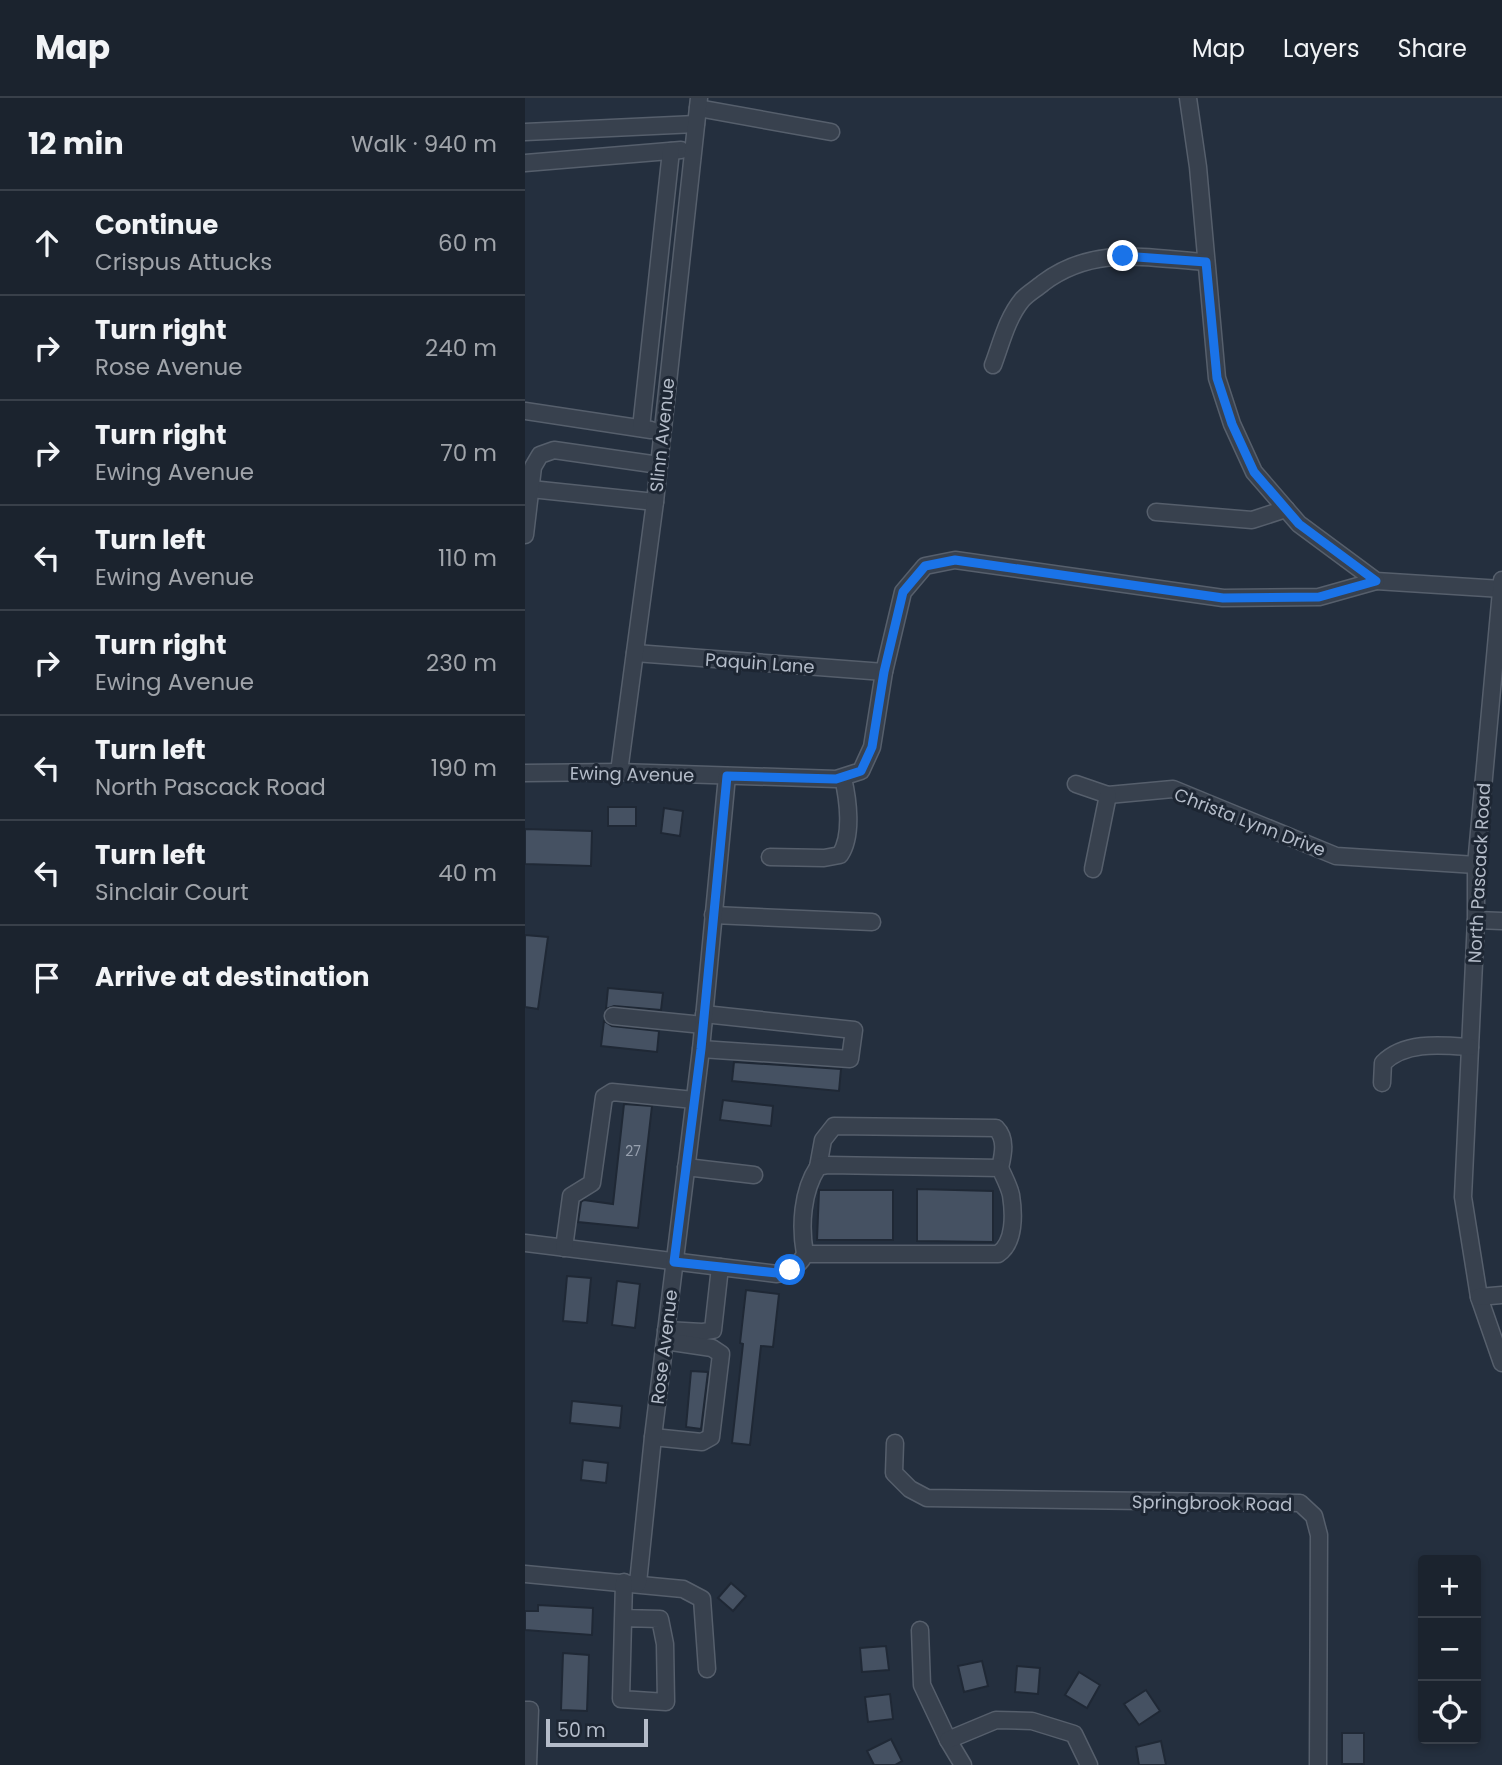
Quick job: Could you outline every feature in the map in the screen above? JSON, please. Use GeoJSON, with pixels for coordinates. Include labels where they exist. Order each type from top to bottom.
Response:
{"type":"FeatureCollection","features":[{"type":"Feature","properties":{"kind":"street"},"geometry":{"type":"LineString","coordinates":[[1188,98],[1198,167],[1217,378],[1232,424],[1254,472],[1299,524],[1376,581]]}},
{"type":"Feature","properties":{"kind":"street"},"geometry":{"type":"LineString","coordinates":[[525,132],[698,110],[831,132]]}},
{"type":"Feature","properties":{"kind":"street","name":"Slinn Avenue"},"geometry":{"type":"LineString","coordinates":[[619,772],[655,502],[698,110]]}},
{"type":"Feature","properties":{"kind":"street"},"geometry":{"type":"LineString","coordinates":[[525,163],[694,149]]}},
{"type":"Feature","properties":{"kind":"street"},"geometry":{"type":"LineString","coordinates":[[641,428],[671,151]]}},
{"type":"Feature","properties":{"kind":"street"},"geometry":{"type":"LineString","coordinates":[[993,365],[1022,299],[1053,276],[1091,259],[1101,258],[1123,256],[1206,262]]}},
{"type":"Feature","properties":{"kind":"street"},"geometry":{"type":"LineString","coordinates":[[525,411],[663,432]]}},
{"type":"Feature","properties":{"kind":"street"},"geometry":{"type":"LineString","coordinates":[[525,535],[533,467],[540,455],[554,450],[659,465]]}},
{"type":"Feature","properties":{"kind":"street"},"geometry":{"type":"LineString","coordinates":[[531,489],[655,502]]}},
{"type":"Feature","properties":{"kind":"street"},"geometry":{"type":"LineString","coordinates":[[1156,512],[1252,520],[1286,509]]}},
{"type":"Feature","properties":{"kind":"street"},"geometry":{"type":"LineString","coordinates":[[771,857],[815,859],[840,855],[845,845],[849,807],[843,778],[861,771],[872,747],[884,672],[903,592],[925,566],[955,560],[1223,598],[1319,597],[1376,581]]}},
{"type":"Feature","properties":{"kind":"street","name":"North Pascack Road"},"geometry":{"type":"LineString","coordinates":[[1376,581],[1502,586],[1476,865],[1476,920],[1463,1197],[1479,1297],[1502,1363]]}},
{"type":"Feature","properties":{"kind":"street","name":"Paquin Lane"},"geometry":{"type":"LineString","coordinates":[[635,653],[884,672]]}},
{"type":"Feature","properties":{"kind":"street","name":"Ewing Avenue"},"geometry":{"type":"LineString","coordinates":[[525,773],[619,772],[843,778]]}},
{"type":"Feature","properties":{"kind":"street","name":"Rose Avenue"},"geometry":{"type":"LineString","coordinates":[[623,1618],[660,1619],[665,1643],[666,1702],[621,1699],[623,1618],[631,1582],[666,1336],[701,1049],[727,776]]}},
{"type":"Feature","properties":{"kind":"street","name":"Christa Lynn Drive"},"geometry":{"type":"LineString","coordinates":[[1076,784],[1108,795],[1174,789],[1336,856],[1476,865]]}},
{"type":"Feature","properties":{"kind":"street"},"geometry":{"type":"LineString","coordinates":[[1093,869],[1108,795]]}},
{"type":"Feature","properties":{"kind":"street"},"geometry":{"type":"LineString","coordinates":[[713,915],[872,922]]}},
{"type":"Feature","properties":{"kind":"street"},"geometry":{"type":"LineString","coordinates":[[1476,920],[1502,921]]}},
{"type":"Feature","properties":{"kind":"street"},"geometry":{"type":"LineString","coordinates":[[613,1016],[854,1030],[850,1059],[701,1049]]}},
{"type":"Feature","properties":{"kind":"street"},"geometry":{"type":"LineString","coordinates":[[1382,1083],[1383,1063],[1391,1055],[1430,1045],[1470,1047]]}},
{"type":"Feature","properties":{"kind":"street"},"geometry":{"type":"LineString","coordinates":[[564,1248],[571,1196],[592,1183],[604,1097],[612,1092],[694,1100]]}},
{"type":"Feature","properties":{"kind":"street"},"geometry":{"type":"LineString","coordinates":[[525,1243],[777,1273],[790,1270],[801,1263],[805,1254],[806,1193],[810,1179],[818,1167],[823,1140],[834,1126],[996,1128],[1000,1131],[1003,1141],[1000,1168],[1011,1194],[1011,1234],[1009,1243],[998,1254],[805,1254]]}},
{"type":"Feature","properties":{"kind":"street"},"geometry":{"type":"LineString","coordinates":[[686,1167],[754,1175]]}},
{"type":"Feature","properties":{"kind":"street"},"geometry":{"type":"LineString","coordinates":[[818,1167],[1000,1168]]}},
{"type":"Feature","properties":{"kind":"street"},"geometry":{"type":"LineString","coordinates":[[666,1336],[713,1330],[720,1267]]}},
{"type":"Feature","properties":{"kind":"street"},"geometry":{"type":"LineString","coordinates":[[1479,1297],[1502,1295]]}},
{"type":"Feature","properties":{"kind":"street"},"geometry":{"type":"LineString","coordinates":[[653,1437],[702,1442],[711,1437],[721,1354],[712,1348],[666,1336]]}},
{"type":"Feature","properties":{"kind":"street","name":"Springbrook Road"},"geometry":{"type":"LineString","coordinates":[[895,1443],[894,1473],[910,1489],[927,1497],[1300,1503],[1314,1516],[1319,1535],[1318,1765]]}},
{"type":"Feature","properties":{"kind":"street"},"geometry":{"type":"LineString","coordinates":[[525,1574],[684,1589],[702,1599],[707,1669]]}},
{"type":"Feature","properties":{"kind":"street"},"geometry":{"type":"LineString","coordinates":[[920,1630],[922,1685],[963,1765]]}},
{"type":"Feature","properties":{"kind":"street"},"geometry":{"type":"LineString","coordinates":[[525,1710],[530,1710],[528,1765]]}},
{"type":"Feature","properties":{"kind":"street"},"geometry":{"type":"LineString","coordinates":[[948,1740],[996,1720],[1032,1721],[1074,1734],[1089,1765]]}},
{"type":"Feature","properties":{"kind":"building"},"geometry":{"type":"Polygon","coordinates":[[[608,807],[636,807],[636,826],[608,826],[608,807]]]}},
{"type":"Feature","properties":{"kind":"building"},"geometry":{"type":"Polygon","coordinates":[[[664,808],[683,811],[680,836],[661,833],[664,808]]]}},
{"type":"Feature","properties":{"kind":"building"},"geometry":{"type":"Polygon","coordinates":[[[525,829],[592,831],[591,866],[525,864],[525,829]]]}},
{"type":"Feature","properties":{"kind":"building"},"geometry":{"type":"Polygon","coordinates":[[[525,935],[548,937],[538,1009],[525,1007],[525,935]]]}},
{"type":"Feature","properties":{"kind":"building"},"geometry":{"type":"Polygon","coordinates":[[[608,988],[663,993],[661,1010],[614,1006],[606,1009],[608,988]]]}},
{"type":"Feature","properties":{"kind":"building"},"geometry":{"type":"Polygon","coordinates":[[[604,1021],[612,1026],[659,1031],[657,1052],[601,1046],[604,1021]]]}},
{"type":"Feature","properties":{"kind":"building"},"geometry":{"type":"Polygon","coordinates":[[[734,1062],[841,1069],[839,1091],[732,1081],[734,1062]]]}},
{"type":"Feature","properties":{"kind":"building"},"geometry":{"type":"Polygon","coordinates":[[[723,1100],[773,1106],[771,1126],[720,1120],[723,1100]]]}},
{"type":"Feature","properties":{"kind":"building"},"geometry":{"type":"Polygon","coordinates":[[[624,1104],[652,1106],[638,1228],[578,1222],[581,1202],[584,1200],[613,1204],[624,1104]]]}},
{"type":"Feature","properties":{"kind":"building"},"geometry":{"type":"Polygon","coordinates":[[[917,1189],[993,1191],[993,1242],[917,1241],[917,1189]]]}},
{"type":"Feature","properties":{"kind":"building"},"geometry":{"type":"Polygon","coordinates":[[[819,1190],[893,1190],[893,1240],[817,1240],[819,1190]]]}},
{"type":"Feature","properties":{"kind":"building"},"geometry":{"type":"Polygon","coordinates":[[[567,1276],[591,1278],[587,1323],[563,1321],[567,1276]]]}},
{"type":"Feature","properties":{"kind":"building"},"geometry":{"type":"Polygon","coordinates":[[[617,1281],[640,1284],[635,1328],[612,1325],[617,1281]]]}},
{"type":"Feature","properties":{"kind":"building"},"geometry":{"type":"Polygon","coordinates":[[[746,1290],[779,1294],[773,1347],[761,1346],[750,1445],[732,1443],[746,1290]]]}},
{"type":"Feature","properties":{"kind":"building"},"geometry":{"type":"Polygon","coordinates":[[[691,1371],[708,1372],[701,1429],[686,1427],[691,1371]]]}},
{"type":"Feature","properties":{"kind":"building"},"geometry":{"type":"Polygon","coordinates":[[[572,1401],[622,1406],[620,1428],[570,1423],[572,1401]]]}},
{"type":"Feature","properties":{"kind":"building"},"geometry":{"type":"Polygon","coordinates":[[[583,1460],[608,1463],[606,1483],[581,1480],[583,1460]]]}},
{"type":"Feature","properties":{"kind":"building"},"geometry":{"type":"Polygon","coordinates":[[[731,1583],[746,1596],[733,1611],[718,1598],[731,1583]]]}},
{"type":"Feature","properties":{"kind":"building"},"geometry":{"type":"Polygon","coordinates":[[[538,1605],[593,1608],[592,1635],[525,1630],[525,1611],[538,1611],[538,1605]]]}},
{"type":"Feature","properties":{"kind":"building"},"geometry":{"type":"Polygon","coordinates":[[[886,1646],[889,1670],[862,1672],[860,1648],[886,1646]]]}},
{"type":"Feature","properties":{"kind":"building"},"geometry":{"type":"Polygon","coordinates":[[[563,1653],[589,1655],[587,1711],[561,1710],[563,1653]]]}},
{"type":"Feature","properties":{"kind":"building"},"geometry":{"type":"Polygon","coordinates":[[[982,1661],[988,1686],[964,1692],[958,1666],[982,1661]]]}},
{"type":"Feature","properties":{"kind":"building"},"geometry":{"type":"Polygon","coordinates":[[[1017,1666],[1040,1668],[1038,1694],[1015,1692],[1017,1666]]]}},
{"type":"Feature","properties":{"kind":"building"},"geometry":{"type":"Polygon","coordinates":[[[1079,1672],[1100,1685],[1087,1708],[1065,1695],[1079,1672]]]}},
{"type":"Feature","properties":{"kind":"building"},"geometry":{"type":"Polygon","coordinates":[[[1146,1690],[1160,1711],[1139,1725],[1124,1704],[1146,1690]]]}},
{"type":"Feature","properties":{"kind":"building"},"geometry":{"type":"Polygon","coordinates":[[[890,1694],[893,1719],[868,1722],[865,1697],[890,1694]]]}},
{"type":"Feature","properties":{"kind":"building"},"geometry":{"type":"Polygon","coordinates":[[[1342,1733],[1364,1733],[1364,1764],[1342,1764],[1342,1733]]]}},
{"type":"Feature","properties":{"kind":"building"},"geometry":{"type":"Polygon","coordinates":[[[891,1739],[902,1761],[895,1765],[874,1765],[867,1751],[891,1739]]]}},
{"type":"Feature","properties":{"kind":"building"},"geometry":{"type":"Polygon","coordinates":[[[1161,1741],[1166,1765],[1139,1765],[1136,1747],[1161,1741]]]}},
{"type":"Feature","properties":{"kind":"route"},"geometry":{"type":"LineString","coordinates":[[790,1270],[777,1273],[674,1262],[701,1049],[727,776],[836,779],[861,771],[872,747],[884,672],[903,592],[925,566],[955,560],[1223,598],[1319,597],[1376,581],[1299,524],[1254,472],[1232,424],[1217,378],[1206,262],[1123,256]]}}]}
